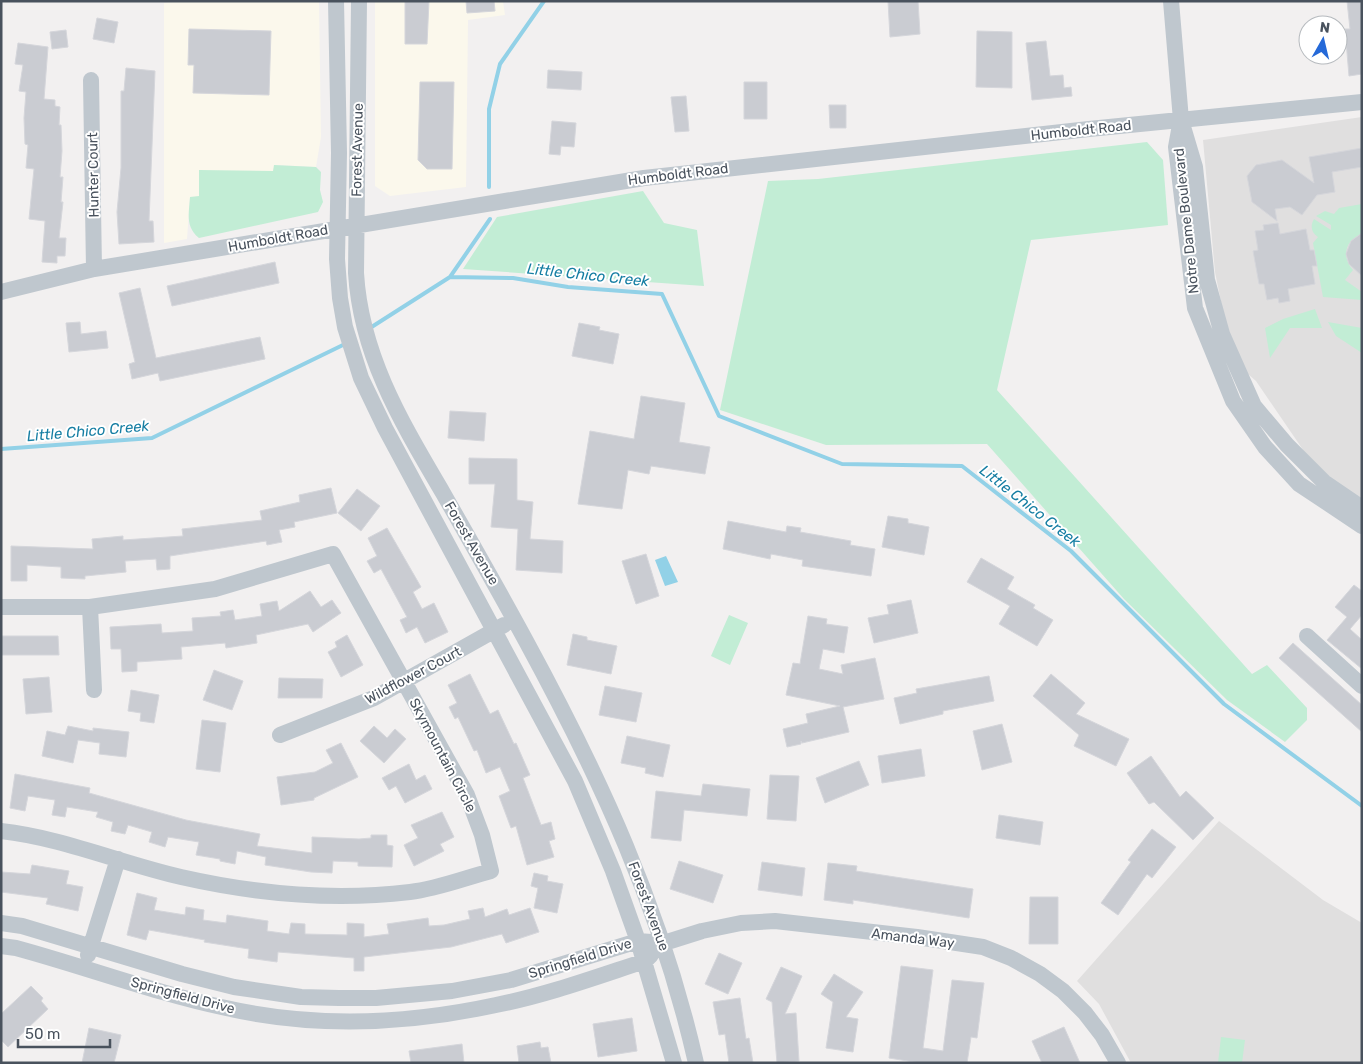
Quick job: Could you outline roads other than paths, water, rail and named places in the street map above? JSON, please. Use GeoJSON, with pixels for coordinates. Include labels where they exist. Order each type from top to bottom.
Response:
{"type":"FeatureCollection","features":[{"type":"Feature","properties":{"kind":"street","name":"Forest Avenue"},"geometry":{"type":"LineString","coordinates":[[336,1],[339,153],[337,228],[340,298],[345,327],[361,378],[385,428],[576,781],[614,871],[645,961],[674,1063]]}},
{"type":"Feature","properties":{"kind":"street","name":"Forest Avenue"},"geometry":{"type":"LineString","coordinates":[[358,1],[356,281],[361,316],[376,368],[395,410],[514,618],[614,814],[664,943],[696,1063]]}},
{"type":"Feature","properties":{"kind":"street"},"geometry":{"type":"LineString","coordinates":[[1171,1],[1181,120]]}},
{"type":"Feature","properties":{"kind":"street","name":"Hunter Court"},"geometry":{"type":"LineString","coordinates":[[91,80],[94,269]]}},
{"type":"Feature","properties":{"kind":"street","name":"Humboldt Road"},"geometry":{"type":"LineString","coordinates":[[1,292],[94,269],[644,178],[1362,102]]}},
{"type":"Feature","properties":{"kind":"street","name":"Notre Dame Boulevard"},"geometry":{"type":"LineString","coordinates":[[1181,120],[1195,167],[1207,280],[1222,334],[1233,362],[1254,406],[1287,445],[1324,482],[1362,508]]}},
{"type":"Feature","properties":{"kind":"street","name":"Notre Dame Boulevard"},"geometry":{"type":"LineString","coordinates":[[1181,120],[1176,147],[1195,308],[1233,401],[1265,447],[1299,484],[1362,526]]}},
{"type":"Feature","properties":{"kind":"street","name":"Skymountain Circle"},"geometry":{"type":"LineString","coordinates":[[1,607],[90,607],[214,589],[333,554],[467,795],[482,835],[491,871],[412,892],[334,896],[258,892],[180,877],[86,848],[26,834],[1,831]]}},
{"type":"Feature","properties":{"kind":"street"},"geometry":{"type":"LineString","coordinates":[[90,607],[94,690]]}},
{"type":"Feature","properties":{"kind":"street","name":"Wildflower Court"},"geometry":{"type":"LineString","coordinates":[[280,735],[374,698],[514,618]]}},
{"type":"Feature","properties":{"kind":"street"},"geometry":{"type":"LineString","coordinates":[[1306,636],[1362,686]]}},
{"type":"Feature","properties":{"kind":"street"},"geometry":{"type":"LineString","coordinates":[[84,967],[118,859]]}},
{"type":"Feature","properties":{"kind":"street","name":"Amanda Way"},"geometry":{"type":"LineString","coordinates":[[664,943],[702,931],[741,923],[775,922],[983,947],[1012,958],[1063,991],[1085,1012],[1102,1035],[1118,1063]]}},
{"type":"Feature","properties":{"kind":"street","name":"Springfield Drive"},"geometry":{"type":"LineString","coordinates":[[1,923],[22,926],[182,974],[234,987],[301,997],[376,998],[452,991],[511,980],[638,941],[664,943]]}},
{"type":"Feature","properties":{"kind":"street","name":"Springfield Drive"},"geometry":{"type":"LineString","coordinates":[[1,946],[16,948],[228,1009],[296,1019],[338,1021],[436,1016],[498,1005],[645,961],[664,943]]}},
{"type":"Feature","properties":{"kind":"water"},"geometry":{"type":"Polygon","coordinates":[[[666,556],[678,582],[665,586],[655,560],[666,556]]]}},
{"type":"Feature","properties":{"kind":"waterway"},"geometry":{"type":"LineString","coordinates":[[489,187],[489,109],[500,64],[544,1]]}},
{"type":"Feature","properties":{"kind":"waterway"},"geometry":{"type":"LineString","coordinates":[[450,277],[490,219]]}},
{"type":"Feature","properties":{"kind":"waterway","name":"Little Chico Creek"},"geometry":{"type":"LineString","coordinates":[[370,328],[450,277],[513,278],[568,287],[662,294],[719,416],[842,464],[962,466],[1071,551],[1224,704],[1362,806]]}},
{"type":"Feature","properties":{"kind":"waterway","name":"Little Chico Creek"},"geometry":{"type":"LineString","coordinates":[[1,449],[152,438],[345,344]]}}]}
